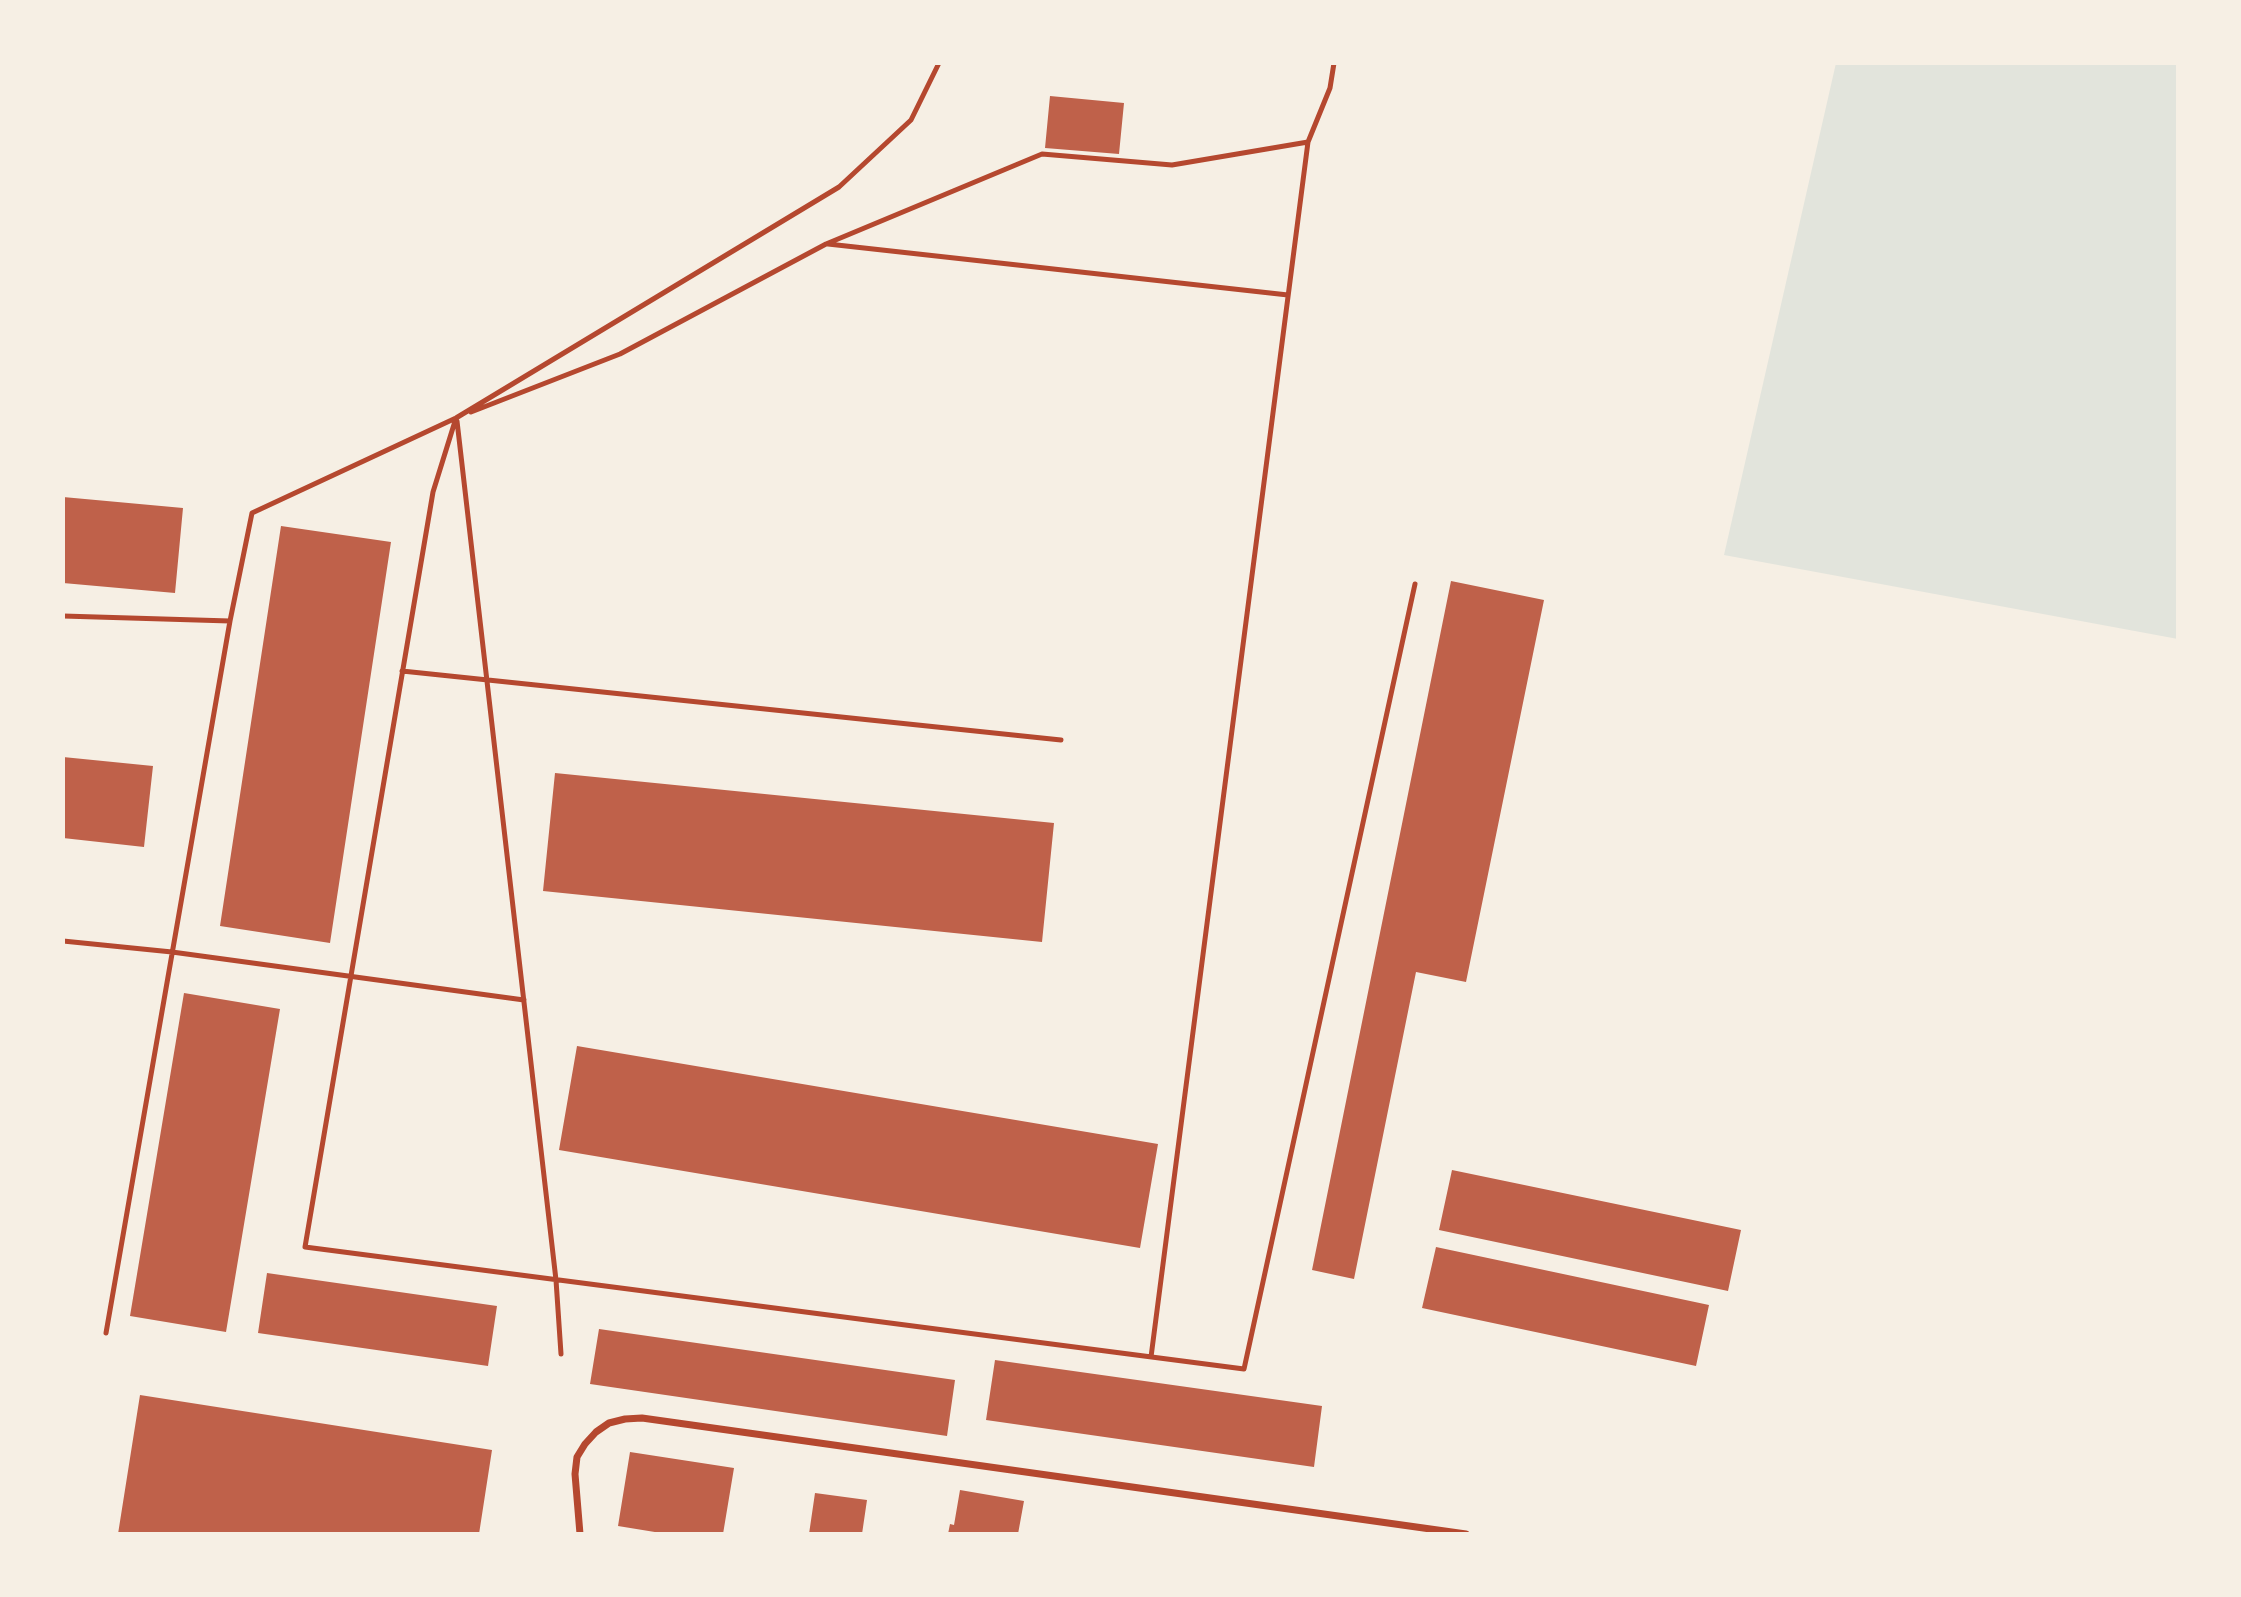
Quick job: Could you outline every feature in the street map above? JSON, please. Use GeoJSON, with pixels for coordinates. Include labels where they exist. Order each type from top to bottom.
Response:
{"type":"FeatureCollection","features":[{"type":"Feature","properties":{"kind":"street"},"geometry":{"type":"LineString","coordinates":[[580,1534],[575,1474],[577,1457],[596,1432],[609,1423],[642,1418],[1466,1534]]}},
{"type":"Feature","properties":{"kind":"lane"},"geometry":{"type":"LineString","coordinates":[[939,63],[911,120],[839,187],[456,418],[433,492],[304,1247],[1244,1369],[1415,584]]}},
{"type":"Feature","properties":{"kind":"lane"},"geometry":{"type":"LineString","coordinates":[[1151,1357],[1308,142],[1330,88],[1334,63]]}},
{"type":"Feature","properties":{"kind":"lane"},"geometry":{"type":"LineString","coordinates":[[106,1333],[251,513],[456,418],[620,354],[826,244],[1042,154],[1172,165],[1308,142]]}},
{"type":"Feature","properties":{"kind":"lane"},"geometry":{"type":"LineString","coordinates":[[826,244],[1288,295]]}},
{"type":"Feature","properties":{"kind":"lane"},"geometry":{"type":"LineString","coordinates":[[456,418],[556,1280],[561,1354]]}},
{"type":"Feature","properties":{"kind":"lane"},"geometry":{"type":"LineString","coordinates":[[63,616],[230,621]]}},
{"type":"Feature","properties":{"kind":"lane"},"geometry":{"type":"LineString","coordinates":[[402,671],[1061,740]]}},
{"type":"Feature","properties":{"kind":"lane"},"geometry":{"type":"LineString","coordinates":[[63,941],[172,952],[524,1000]]}},
{"type":"Feature","properties":{"kind":"shaded area"},"geometry":{"type":"Polygon","coordinates":[[[1836,63],[2178,63],[2178,639],[1724,555],[1836,63]]]}},
{"type":"Feature","properties":{"kind":"building"},"geometry":{"type":"Polygon","coordinates":[[[1050,96],[1124,103],[1119,154],[1045,148],[1050,96]]]}},
{"type":"Feature","properties":{"kind":"building"},"geometry":{"type":"Polygon","coordinates":[[[63,497],[183,508],[175,593],[63,583],[63,497]]]}},
{"type":"Feature","properties":{"kind":"building"},"geometry":{"type":"Polygon","coordinates":[[[281,526],[391,542],[330,943],[220,926],[281,526]]]}},
{"type":"Feature","properties":{"kind":"building"},"geometry":{"type":"Polygon","coordinates":[[[1451,581],[1544,600],[1466,982],[1416,972],[1354,1279],[1312,1270],[1451,581]]]}},
{"type":"Feature","properties":{"kind":"building"},"geometry":{"type":"Polygon","coordinates":[[[63,757],[153,766],[144,847],[63,838],[63,757]]]}},
{"type":"Feature","properties":{"kind":"building"},"geometry":{"type":"Polygon","coordinates":[[[555,773],[1054,823],[1042,942],[543,891],[555,773]]]}},
{"type":"Feature","properties":{"kind":"building"},"geometry":{"type":"Polygon","coordinates":[[[184,993],[280,1009],[226,1332],[130,1316],[184,993]]]}},
{"type":"Feature","properties":{"kind":"building"},"geometry":{"type":"Polygon","coordinates":[[[577,1046],[1158,1144],[1140,1248],[559,1150],[577,1046]]]}},
{"type":"Feature","properties":{"kind":"building"},"geometry":{"type":"Polygon","coordinates":[[[1452,1170],[1741,1230],[1728,1291],[1439,1230],[1452,1170]]]}},
{"type":"Feature","properties":{"kind":"building"},"geometry":{"type":"Polygon","coordinates":[[[1436,1247],[1709,1305],[1696,1366],[1422,1308],[1436,1247]]]}},
{"type":"Feature","properties":{"kind":"building"},"geometry":{"type":"Polygon","coordinates":[[[267,1273],[497,1306],[488,1366],[258,1333],[267,1273]]]}},
{"type":"Feature","properties":{"kind":"building"},"geometry":{"type":"Polygon","coordinates":[[[599,1329],[955,1380],[947,1436],[590,1384],[599,1329]]]}},
{"type":"Feature","properties":{"kind":"building"},"geometry":{"type":"Polygon","coordinates":[[[995,1360],[1322,1406],[1314,1467],[986,1420],[995,1360]]]}},
{"type":"Feature","properties":{"kind":"building"},"geometry":{"type":"Polygon","coordinates":[[[140,1395],[492,1450],[479,1534],[118,1534],[140,1395]]]}},
{"type":"Feature","properties":{"kind":"building"},"geometry":{"type":"Polygon","coordinates":[[[630,1452],[734,1468],[723,1534],[667,1534],[618,1526],[630,1452]]]}},
{"type":"Feature","properties":{"kind":"building"},"geometry":{"type":"Polygon","coordinates":[[[960,1490],[1024,1501],[1018,1534],[948,1534],[950,1524],[954,1525],[960,1490]]]}},
{"type":"Feature","properties":{"kind":"building"},"geometry":{"type":"Polygon","coordinates":[[[815,1493],[867,1500],[862,1534],[809,1534],[815,1493]]]}}]}
